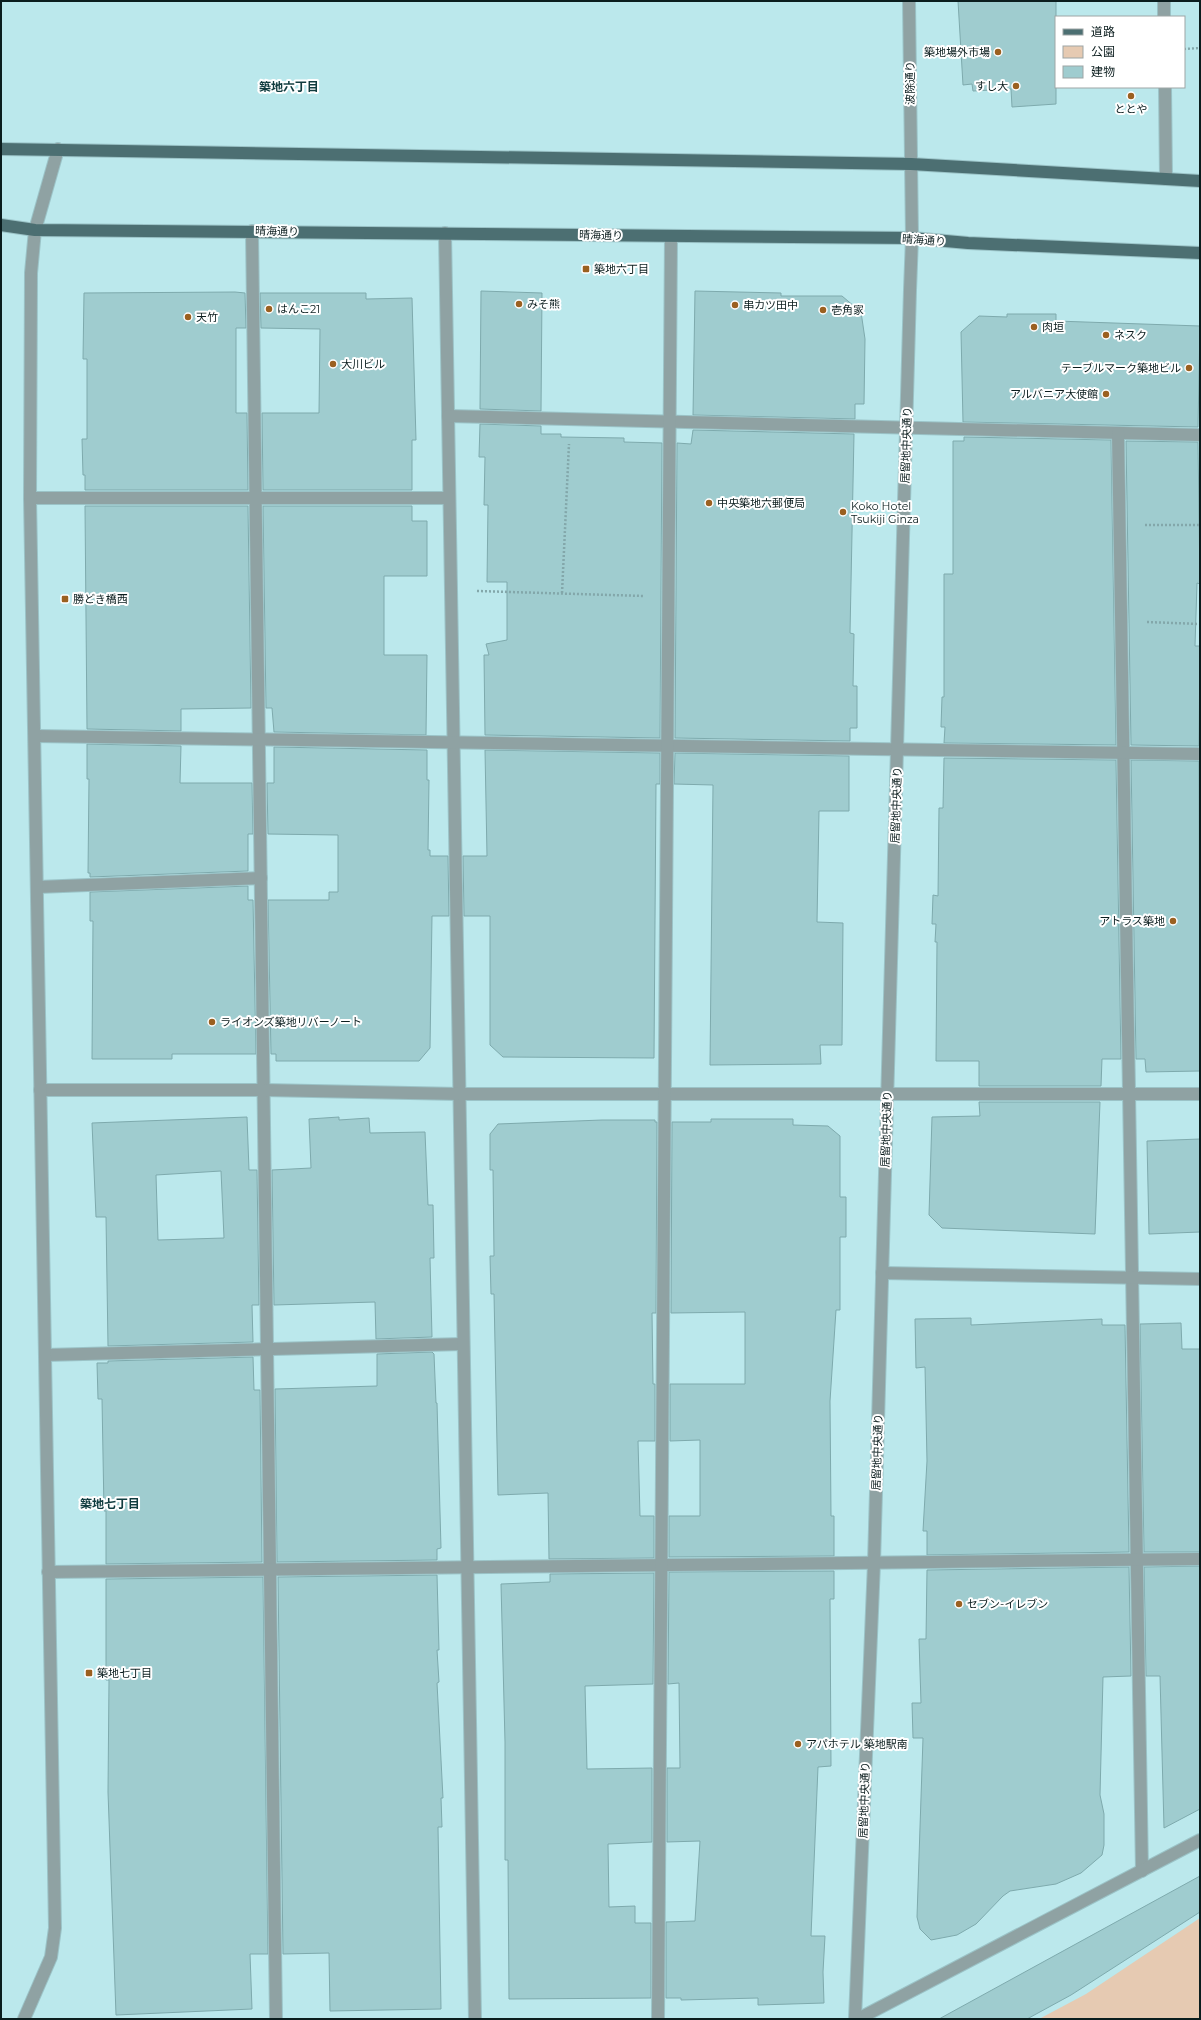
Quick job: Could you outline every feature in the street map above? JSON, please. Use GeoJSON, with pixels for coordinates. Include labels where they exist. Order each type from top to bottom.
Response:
{"type":"FeatureCollection","features":[{"type":"Feature","properties":{"kind":"main road"},"geometry":{"type":"LineString","coordinates":[[1,149],[911,164],[1200,180]]}},
{"type":"Feature","properties":{"kind":"main road","name":"晴海通り"},"geometry":{"type":"LineString","coordinates":[[1,225],[34,230],[912,238],[968,243],[1200,253]]}},
{"type":"Feature","properties":{"kind":"street","name":"波除通り"},"geometry":{"type":"LineString","coordinates":[[909,1],[912,238]]}},
{"type":"Feature","properties":{"kind":"street"},"geometry":{"type":"LineString","coordinates":[[1164,1],[1164,16]]}},
{"type":"Feature","properties":{"kind":"street"},"geometry":{"type":"LineString","coordinates":[[1165,88],[1166,179]]}},
{"type":"Feature","properties":{"kind":"street"},"geometry":{"type":"LineString","coordinates":[[24,2019],[51,1957],[55,1928],[40,1090],[36,736],[30,498],[31,273],[34,230],[58,149]]}},
{"type":"Feature","properties":{"kind":"street"},"geometry":{"type":"LineString","coordinates":[[252,231],[276,2019]]}},
{"type":"Feature","properties":{"kind":"street"},"geometry":{"type":"LineString","coordinates":[[445,233],[475,2019]]}},
{"type":"Feature","properties":{"kind":"street"},"geometry":{"type":"LineString","coordinates":[[658,2019],[671,236]]}},
{"type":"Feature","properties":{"kind":"street","name":"居留地中央通り"},"geometry":{"type":"LineString","coordinates":[[857,2019],[874,1562],[912,238]]}},
{"type":"Feature","properties":{"kind":"street"},"geometry":{"type":"LineString","coordinates":[[448,416],[1200,435]]}},
{"type":"Feature","properties":{"kind":"street"},"geometry":{"type":"LineString","coordinates":[[1118,433],[1142,1871]]}},
{"type":"Feature","properties":{"kind":"street"},"geometry":{"type":"LineString","coordinates":[[30,498],[449,498]]}},
{"type":"Feature","properties":{"kind":"street"},"geometry":{"type":"LineString","coordinates":[[36,736],[1200,754]]}},
{"type":"Feature","properties":{"kind":"street"},"geometry":{"type":"LineString","coordinates":[[38,887],[261,878]]}},
{"type":"Feature","properties":{"kind":"street"},"geometry":{"type":"LineString","coordinates":[[40,1090],[264,1090],[459,1094],[1200,1094]]}},
{"type":"Feature","properties":{"kind":"street"},"geometry":{"type":"LineString","coordinates":[[882,1273],[1200,1279]]}},
{"type":"Feature","properties":{"kind":"street"},"geometry":{"type":"LineString","coordinates":[[45,1355],[463,1344]]}},
{"type":"Feature","properties":{"kind":"street"},"geometry":{"type":"LineString","coordinates":[[48,1572],[1200,1559]]}},
{"type":"Feature","properties":{"kind":"street"},"geometry":{"type":"LineString","coordinates":[[857,2019],[1200,1840]]}},
{"type":"Feature","properties":{"kind":"path"},"geometry":{"type":"LineString","coordinates":[[1185,49],[1200,48]]}},
{"type":"Feature","properties":{"kind":"path"},"geometry":{"type":"LineString","coordinates":[[562,592],[570,419]]}},
{"type":"Feature","properties":{"kind":"path"},"geometry":{"type":"LineString","coordinates":[[1120,525],[1200,525]]}},
{"type":"Feature","properties":{"kind":"path"},"geometry":{"type":"LineString","coordinates":[[451,591],[562,592],[668,597]]}},
{"type":"Feature","properties":{"kind":"path"},"geometry":{"type":"LineString","coordinates":[[1122,621],[1200,624]]}},
{"type":"Feature","properties":{"kind":"green space"},"geometry":{"type":"Polygon","coordinates":[[[1200,1918],[1200,2019],[1039,2019],[1086,1994],[1200,1918]]]}},
{"type":"Feature","properties":{"kind":"building"},"geometry":{"type":"Polygon","coordinates":[[[958,1],[1056,1],[1056,104],[1012,107],[1011,89],[973,91],[972,84],[963,85],[958,1]]]}},
{"type":"Feature","properties":{"kind":"building"},"geometry":{"type":"Polygon","coordinates":[[[481,291],[542,293],[541,411],[480,409],[481,291]]]}},
{"type":"Feature","properties":{"kind":"building"},"geometry":{"type":"Polygon","coordinates":[[[695,291],[781,293],[781,296],[842,296],[861,312],[865,339],[864,404],[855,404],[855,419],[693,415],[695,291]]]}},
{"type":"Feature","properties":{"kind":"building"},"geometry":{"type":"Polygon","coordinates":[[[84,293],[245,293],[246,328],[236,328],[236,413],[247,413],[248,490],[85,490],[82,439],[87,439],[87,359],[83,359],[84,293]]]}},
{"type":"Feature","properties":{"kind":"building"},"geometry":{"type":"Polygon","coordinates":[[[260,293],[366,293],[366,299],[412,298],[416,440],[412,440],[412,490],[263,490],[262,413],[319,413],[320,329],[261,328],[260,293]]]}},
{"type":"Feature","properties":{"kind":"building"},"geometry":{"type":"Polygon","coordinates":[[[1007,314],[1056,314],[1056,321],[1200,326],[1198,427],[963,422],[961,332],[979,316],[1007,317],[1007,314]]]}},
{"type":"Feature","properties":{"kind":"building"},"geometry":{"type":"Polygon","coordinates":[[[480,424],[541,426],[541,434],[561,434],[561,437],[624,438],[624,442],[662,443],[660,738],[485,735],[484,655],[489,655],[486,644],[507,640],[507,582],[487,582],[488,505],[484,505],[485,457],[479,457],[480,424]]]}},
{"type":"Feature","properties":{"kind":"building"},"geometry":{"type":"Polygon","coordinates":[[[693,430],[854,434],[850,633],[854,634],[853,686],[857,686],[857,728],[850,728],[850,741],[675,738],[677,443],[691,444],[693,430]]]}},
{"type":"Feature","properties":{"kind":"building"},"geometry":{"type":"Polygon","coordinates":[[[964,437],[1111,440],[1116,745],[944,743],[945,727],[941,727],[942,697],[944,697],[944,574],[953,574],[953,441],[964,441],[964,437]]]}},
{"type":"Feature","properties":{"kind":"building"},"geometry":{"type":"Polygon","coordinates":[[[1126,441],[1198,442],[1200,584],[1197,583],[1195,646],[1200,646],[1199,746],[1131,745],[1126,441]]]}},
{"type":"Feature","properties":{"kind":"building"},"geometry":{"type":"Polygon","coordinates":[[[85,506],[248,506],[251,708],[181,709],[181,731],[87,729],[85,506]]]}},
{"type":"Feature","properties":{"kind":"building"},"geometry":{"type":"Polygon","coordinates":[[[263,506],[412,506],[412,521],[427,521],[427,576],[384,576],[384,655],[427,655],[426,735],[274,732],[272,708],[266,708],[263,506]]]}},
{"type":"Feature","properties":{"kind":"building"},"geometry":{"type":"Polygon","coordinates":[[[87,744],[181,746],[180,783],[252,783],[253,834],[248,834],[248,871],[90,877],[90,873],[88,873],[89,779],[87,779],[87,744]]]}},
{"type":"Feature","properties":{"kind":"building"},"geometry":{"type":"Polygon","coordinates":[[[274,747],[427,750],[427,780],[429,780],[428,850],[430,850],[430,856],[448,856],[449,916],[432,916],[430,1048],[419,1061],[276,1061],[276,1054],[271,1054],[268,900],[329,900],[329,892],[338,892],[338,835],[268,834],[267,783],[274,783],[274,747]]]}},
{"type":"Feature","properties":{"kind":"building"},"geometry":{"type":"Polygon","coordinates":[[[485,750],[660,753],[660,784],[656,784],[654,1058],[503,1057],[490,1045],[490,916],[464,916],[463,856],[487,856],[485,750]]]}},
{"type":"Feature","properties":{"kind":"building"},"geometry":{"type":"Polygon","coordinates":[[[675,753],[849,756],[849,811],[819,811],[817,922],[843,923],[842,1045],[820,1045],[821,1064],[710,1065],[713,785],[674,784],[675,753]]]}},
{"type":"Feature","properties":{"kind":"building"},"geometry":{"type":"Polygon","coordinates":[[[944,758],[1116,760],[1121,1059],[1102,1059],[1101,1086],[979,1086],[979,1061],[936,1061],[937,942],[935,942],[936,924],[932,924],[933,895],[938,896],[939,808],[943,808],[944,758]]]}},
{"type":"Feature","properties":{"kind":"building","name":"アトラス築地"},"geometry":{"type":"Polygon","coordinates":[[[1131,760],[1199,761],[1200,1071],[1146,1072],[1145,1059],[1136,1059],[1131,760]]]}},
{"type":"Feature","properties":{"kind":"building"},"geometry":{"type":"Polygon","coordinates":[[[248,886],[248,900],[253,900],[256,1054],[172,1054],[172,1059],[92,1059],[93,921],[90,921],[90,892],[248,886]]]}},
{"type":"Feature","properties":{"kind":"building"},"geometry":{"type":"Polygon","coordinates":[[[979,1102],[1100,1102],[1095,1234],[942,1228],[929,1215],[932,1117],[980,1116],[979,1102]]]}},
{"type":"Feature","properties":{"kind":"building"},"geometry":{"type":"Polygon","coordinates":[[[247,1117],[249,1170],[257,1170],[259,1305],[252,1305],[253,1342],[108,1346],[106,1217],[96,1217],[92,1123],[247,1117]],[[221,1171],[156,1175],[158,1240],[224,1238],[221,1171]]]}},
{"type":"Feature","properties":{"kind":"building"},"geometry":{"type":"Polygon","coordinates":[[[339,1117],[339,1120],[369,1118],[370,1133],[425,1132],[428,1205],[433,1205],[434,1258],[430,1258],[432,1337],[376,1339],[375,1302],[274,1305],[272,1170],[311,1168],[309,1119],[339,1117]]]}},
{"type":"Feature","properties":{"kind":"building"},"geometry":{"type":"Polygon","coordinates":[[[711,1119],[793,1119],[793,1125],[828,1126],[840,1136],[840,1197],[846,1197],[846,1237],[840,1237],[840,1310],[836,1310],[830,1401],[831,1516],[834,1516],[834,1556],[669,1557],[669,1516],[700,1516],[700,1440],[670,1441],[670,1384],[745,1384],[745,1312],[671,1313],[672,1122],[711,1122],[711,1119]]]}},
{"type":"Feature","properties":{"kind":"building"},"geometry":{"type":"Polygon","coordinates":[[[602,1120],[655,1120],[655,1122],[657,1122],[656,1313],[652,1313],[653,1384],[655,1384],[655,1441],[638,1441],[640,1516],[654,1516],[654,1558],[549,1559],[548,1493],[498,1495],[494,1294],[491,1294],[490,1256],[494,1256],[493,1170],[490,1170],[490,1134],[498,1124],[602,1120]]]}},
{"type":"Feature","properties":{"kind":"building"},"geometry":{"type":"Polygon","coordinates":[[[1200,1139],[1200,1232],[1149,1234],[1147,1141],[1200,1139]]]}},
{"type":"Feature","properties":{"kind":"building"},"geometry":{"type":"Polygon","coordinates":[[[971,1318],[971,1325],[1102,1319],[1102,1325],[1125,1325],[1129,1552],[927,1555],[927,1531],[923,1531],[927,1461],[925,1367],[916,1368],[915,1319],[971,1318]]]}},
{"type":"Feature","properties":{"kind":"building"},"geometry":{"type":"Polygon","coordinates":[[[1181,1323],[1182,1349],[1200,1349],[1200,1552],[1144,1552],[1140,1324],[1181,1323]]]}},
{"type":"Feature","properties":{"kind":"building"},"geometry":{"type":"Polygon","coordinates":[[[432,1352],[434,1354],[437,1403],[441,1548],[437,1549],[437,1560],[277,1562],[275,1389],[377,1386],[377,1354],[432,1352]]]}},
{"type":"Feature","properties":{"kind":"building"},"geometry":{"type":"Polygon","coordinates":[[[253,1357],[254,1390],[260,1390],[262,1562],[106,1564],[106,1511],[104,1511],[102,1399],[98,1399],[97,1363],[108,1363],[108,1361],[253,1357]]]}},
{"type":"Feature","properties":{"kind":"building"},"geometry":{"type":"Polygon","coordinates":[[[1200,1566],[1200,1809],[1164,1828],[1160,1676],[1146,1676],[1144,1567],[1200,1566]]]}},
{"type":"Feature","properties":{"kind":"building"},"geometry":{"type":"Polygon","coordinates":[[[1129,1567],[1131,1676],[1103,1677],[1100,1795],[1104,1814],[1104,1845],[1102,1855],[1081,1873],[1056,1884],[1010,1891],[1003,1896],[976,1924],[957,1935],[931,1940],[920,1929],[917,1917],[923,1738],[913,1738],[912,1703],[921,1703],[919,1639],[926,1639],[927,1570],[1129,1567]]]}},
{"type":"Feature","properties":{"kind":"building"},"geometry":{"type":"Polygon","coordinates":[[[834,1571],[834,1599],[830,1599],[831,1766],[818,1767],[811,1936],[825,1936],[823,1972],[824,2003],[758,2005],[758,1998],[681,2000],[681,1998],[666,1998],[666,1922],[695,1921],[700,1841],[667,1842],[667,1768],[680,1768],[679,1683],[668,1684],[669,1572],[834,1571]]]}},
{"type":"Feature","properties":{"kind":"building"},"geometry":{"type":"Polygon","coordinates":[[[654,1573],[653,1684],[585,1686],[587,1769],[652,1768],[652,1842],[608,1844],[609,1907],[635,1906],[635,1923],[651,1923],[651,1998],[509,1999],[508,1860],[505,1860],[505,1742],[501,1584],[550,1582],[550,1574],[654,1573]]]}},
{"type":"Feature","properties":{"kind":"building"},"geometry":{"type":"Polygon","coordinates":[[[437,1575],[439,1650],[437,1650],[439,1682],[437,1683],[443,1798],[441,1798],[442,1827],[438,1827],[441,2009],[330,2011],[329,1953],[283,1954],[278,1577],[437,1575]]]}},
{"type":"Feature","properties":{"kind":"building"},"geometry":{"type":"Polygon","coordinates":[[[263,1577],[268,1954],[250,1954],[252,2009],[116,2015],[108,1792],[109,1680],[106,1680],[106,1579],[263,1577]]]}},
{"type":"Feature","properties":{"kind":"building"},"geometry":{"type":"Polygon","coordinates":[[[1200,1876],[1200,1912],[1071,1995],[1027,2019],[939,2019],[1200,1876]]]}},
{"type":"Feature","properties":{"kind":"place","name":"築地場外市場"},"geometry":{"type":"Point","coordinates":[998,52]}},
{"type":"Feature","properties":{"kind":"place","name":"すし大"},"geometry":{"type":"Point","coordinates":[1016,86]}},
{"type":"Feature","properties":{"kind":"place","name":"ととや"},"geometry":{"type":"Point","coordinates":[1131,96]}},
{"type":"Feature","properties":{"kind":"place","name":"築地六丁目"},"geometry":{"type":"Point","coordinates":[586,269]}},
{"type":"Feature","properties":{"kind":"place","name":"みそ熊"},"geometry":{"type":"Point","coordinates":[519,304]}},
{"type":"Feature","properties":{"kind":"place","name":"串カツ田中"},"geometry":{"type":"Point","coordinates":[735,305]}},
{"type":"Feature","properties":{"kind":"place","name":"はんこ21"},"geometry":{"type":"Point","coordinates":[269,309]}},
{"type":"Feature","properties":{"kind":"place","name":"壱角家"},"geometry":{"type":"Point","coordinates":[823,310]}},
{"type":"Feature","properties":{"kind":"place","name":"天竹"},"geometry":{"type":"Point","coordinates":[188,317]}},
{"type":"Feature","properties":{"kind":"place","name":"肉垣"},"geometry":{"type":"Point","coordinates":[1034,327]}},
{"type":"Feature","properties":{"kind":"place","name":"ネスク"},"geometry":{"type":"Point","coordinates":[1106,335]}},
{"type":"Feature","properties":{"kind":"place","name":"大川ビル"},"geometry":{"type":"Point","coordinates":[333,364]}},
{"type":"Feature","properties":{"kind":"place","name":"テーブルマーク築地ビル"},"geometry":{"type":"Point","coordinates":[1189,368]}},
{"type":"Feature","properties":{"kind":"place","name":"アルバニア大使館"},"geometry":{"type":"Point","coordinates":[1106,394]}},
{"type":"Feature","properties":{"kind":"place","name":"中央築地六郵便局"},"geometry":{"type":"Point","coordinates":[709,503]}},
{"type":"Feature","properties":{"kind":"place","name":"Koko Hotel Tsukiji Ginza"},"geometry":{"type":"Point","coordinates":[843,512]}},
{"type":"Feature","properties":{"kind":"place","name":"勝どき橋西"},"geometry":{"type":"Point","coordinates":[65,599]}},
{"type":"Feature","properties":{"kind":"place","name":"アトラス築地"},"geometry":{"type":"Point","coordinates":[1173,921]}},
{"type":"Feature","properties":{"kind":"place","name":"ライオンズ築地リバーノート"},"geometry":{"type":"Point","coordinates":[212,1022]}},
{"type":"Feature","properties":{"kind":"place","name":"セブン-イレブン"},"geometry":{"type":"Point","coordinates":[959,1604]}},
{"type":"Feature","properties":{"kind":"place","name":"築地七丁目"},"geometry":{"type":"Point","coordinates":[89,1673]}},
{"type":"Feature","properties":{"kind":"place","name":"アパホテル 築地駅南"},"geometry":{"type":"Point","coordinates":[798,1744]}},
{"type":"Feature","properties":{"kind":"district","name":"築地六丁目"},"geometry":{"type":"Point","coordinates":[289,86]}},
{"type":"Feature","properties":{"kind":"district","name":"築地七丁目"},"geometry":{"type":"Point","coordinates":[110,1503]}}]}
